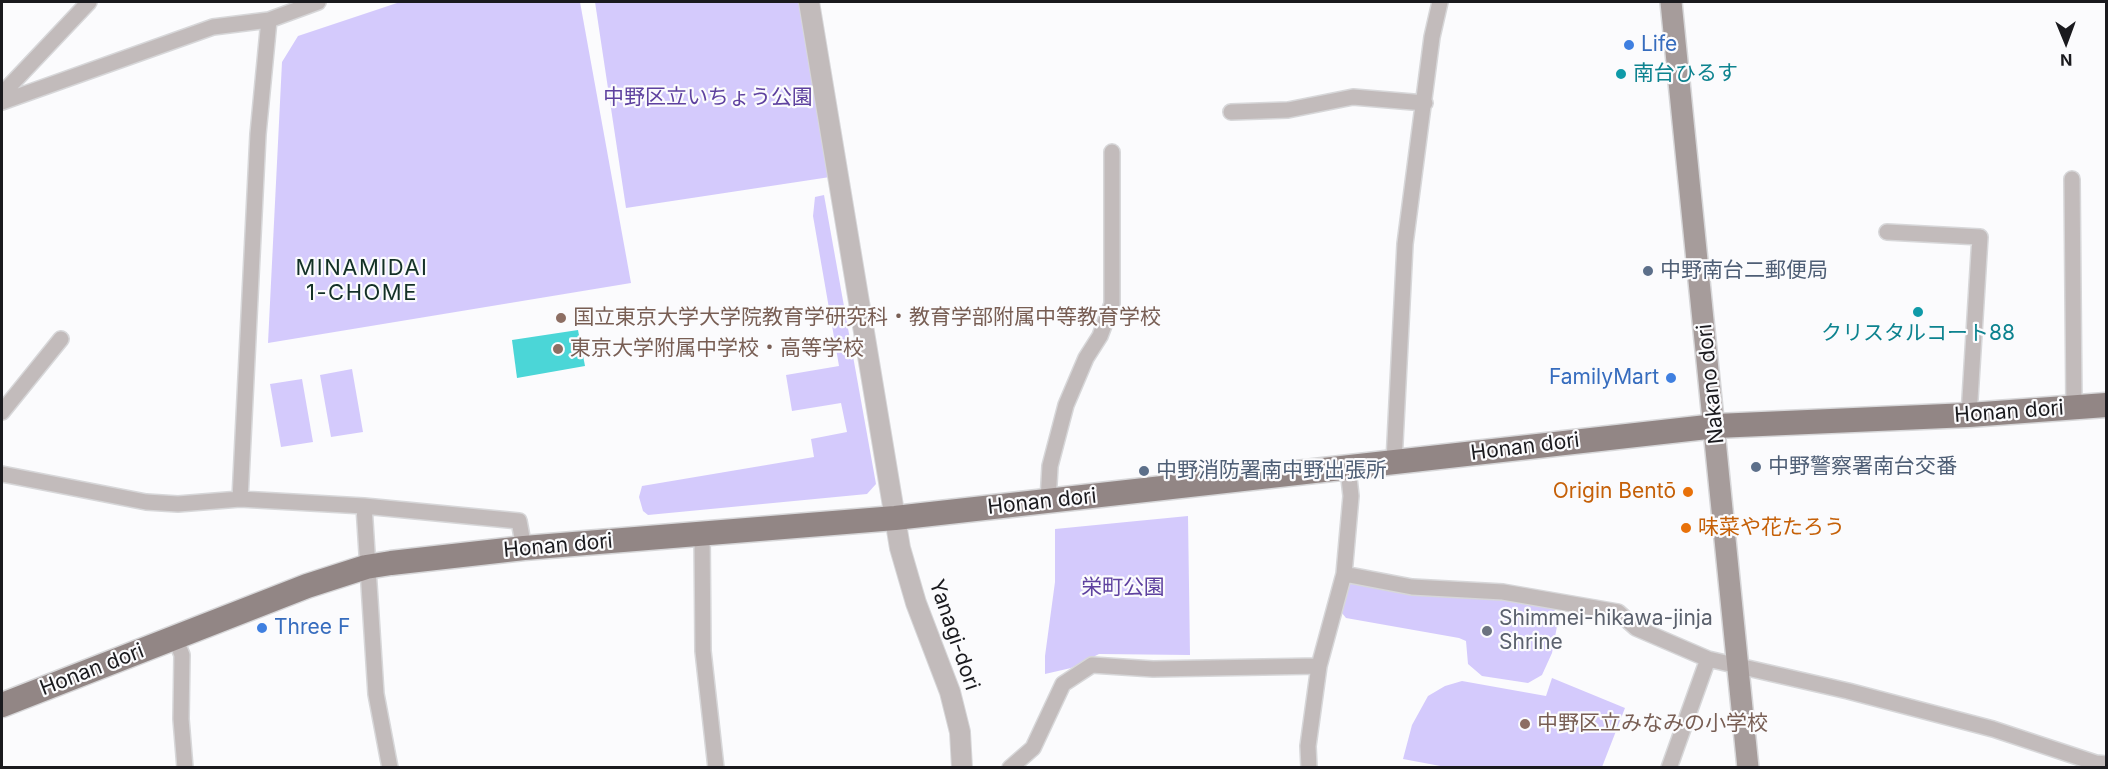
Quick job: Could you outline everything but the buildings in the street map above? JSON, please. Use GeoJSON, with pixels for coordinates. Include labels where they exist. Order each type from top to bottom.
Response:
{"type":"FeatureCollection","features":[{"type":"Feature","properties":{"kind":"main road","name":"Nakano dori"},"geometry":{"type":"LineString","coordinates":[[1671,2],[1716,426],[1748,768]]}},
{"type":"Feature","properties":{"kind":"main road","name":"Honan dori"},"geometry":{"type":"LineString","coordinates":[[2,705],[307,586],[366,567],[524,548],[895,518],[1716,426],[1969,415],[2106,405]]}},
{"type":"Feature","properties":{"kind":"street"},"geometry":{"type":"LineString","coordinates":[[2,94],[88,2]]}},
{"type":"Feature","properties":{"kind":"street"},"geometry":{"type":"LineString","coordinates":[[2,102],[213,27],[269,20],[318,2]]}},
{"type":"Feature","properties":{"kind":"street","name":"Yanagi-dori"},"geometry":{"type":"LineString","coordinates":[[808,2],[900,548],[916,603],[950,692],[960,732],[962,768]]}},
{"type":"Feature","properties":{"kind":"street"},"geometry":{"type":"LineString","coordinates":[[1394,462],[1405,244],[1432,38],[1440,2]]}},
{"type":"Feature","properties":{"kind":"street"},"geometry":{"type":"LineString","coordinates":[[240,499],[258,134],[269,20]]}},
{"type":"Feature","properties":{"kind":"street"},"geometry":{"type":"LineString","coordinates":[[1231,112],[1288,110],[1353,97],[1425,103]]}},
{"type":"Feature","properties":{"kind":"street"},"geometry":{"type":"LineString","coordinates":[[1048,501],[1050,466],[1066,405],[1086,358],[1100,336],[1112,304],[1112,152]]}},
{"type":"Feature","properties":{"kind":"street"},"geometry":{"type":"LineString","coordinates":[[2072,178],[2074,408]]}},
{"type":"Feature","properties":{"kind":"street"},"geometry":{"type":"LineString","coordinates":[[1887,232],[1980,237],[1969,415]]}},
{"type":"Feature","properties":{"kind":"street"},"geometry":{"type":"LineString","coordinates":[[2,412],[61,339]]}},
{"type":"Feature","properties":{"kind":"street"},"geometry":{"type":"LineString","coordinates":[[1309,768],[1308,746],[1319,666],[1344,574],[1351,496],[1348,469]]}},
{"type":"Feature","properties":{"kind":"street"},"geometry":{"type":"LineString","coordinates":[[2,474],[146,502],[178,504],[240,499],[364,506],[519,521],[524,548]]}},
{"type":"Feature","properties":{"kind":"street"},"geometry":{"type":"LineString","coordinates":[[364,506],[366,567],[376,694],[390,768]]}},
{"type":"Feature","properties":{"kind":"street"},"geometry":{"type":"LineString","coordinates":[[702,533],[702,639],[716,768]]}},
{"type":"Feature","properties":{"kind":"street"},"geometry":{"type":"LineString","coordinates":[[1344,574],[1412,587],[1503,592],[1618,612],[1636,628],[1701,656],[1993,729],[2099,765]]}},
{"type":"Feature","properties":{"kind":"street"},"geometry":{"type":"LineString","coordinates":[[175,638],[182,655],[181,719],[185,768]]}},
{"type":"Feature","properties":{"kind":"street"},"geometry":{"type":"LineString","coordinates":[[1669,768],[1701,656]]}},
{"type":"Feature","properties":{"kind":"street"},"geometry":{"type":"LineString","coordinates":[[1010,768],[1033,748],[1063,684],[1092,665],[1154,669],[1319,666]]}},
{"type":"Feature","properties":{"kind":"green space"},"geometry":{"type":"Polygon","coordinates":[[[400,2],[580,2],[631,283],[268,343],[282,62],[298,36],[400,2]]]}},
{"type":"Feature","properties":{"kind":"green space","name":"中野区立いちょう公園"},"geometry":{"type":"Polygon","coordinates":[[[595,2],[800,2],[830,177],[626,208],[595,2]]]}},
{"type":"Feature","properties":{"kind":"green space"},"geometry":{"type":"Polygon","coordinates":[[[824,195],[876,484],[867,494],[648,515],[643,511],[639,497],[642,486],[814,457],[811,439],[847,432],[841,403],[792,411],[786,375],[839,366],[813,216],[815,197],[824,195]]]}},
{"type":"Feature","properties":{"kind":"green space"},"geometry":{"type":"Polygon","coordinates":[[[352,369],[363,432],[331,437],[320,375],[352,369]]]}},
{"type":"Feature","properties":{"kind":"green space"},"geometry":{"type":"Polygon","coordinates":[[[302,379],[313,442],[281,447],[270,384],[302,379]]]}},
{"type":"Feature","properties":{"kind":"green space","name":"栄町公園"},"geometry":{"type":"Polygon","coordinates":[[[1188,516],[1190,655],[1099,654],[1071,668],[1045,674],[1045,656],[1055,582],[1055,529],[1188,516]]]}},
{"type":"Feature","properties":{"kind":"green space"},"geometry":{"type":"Polygon","coordinates":[[[1338,582],[1468,587],[1554,608],[1558,621],[1552,653],[1542,675],[1528,683],[1482,676],[1468,664],[1466,641],[1459,638],[1346,618],[1332,601],[1338,582]]]}},
{"type":"Feature","properties":{"kind":"green space"},"geometry":{"type":"Polygon","coordinates":[[[1552,678],[1625,708],[1602,767],[1451,768],[1403,759],[1412,725],[1428,696],[1445,686],[1462,681],[1546,696],[1552,678]]]}},
{"type":"Feature","properties":{"kind":"water"},"geometry":{"type":"Polygon","coordinates":[[[578,330],[585,366],[517,378],[512,340],[578,330]]]}},
{"type":"Feature","properties":{"kind":"place","name":"Life"},"geometry":{"type":"Point","coordinates":[1629,45]}},
{"type":"Feature","properties":{"kind":"place","name":"南台ひるす"},"geometry":{"type":"Point","coordinates":[1621,74]}},
{"type":"Feature","properties":{"kind":"place","name":"中野南台二郵便局"},"geometry":{"type":"Point","coordinates":[1648,271]}},
{"type":"Feature","properties":{"kind":"place","name":"クリスタルコート88"},"geometry":{"type":"Point","coordinates":[1918,312]}},
{"type":"Feature","properties":{"kind":"place","name":"国立東京大学大学院教育学研究科・教育学部附属中等教育学校"},"geometry":{"type":"Point","coordinates":[561,318]}},
{"type":"Feature","properties":{"kind":"place","name":"東京大学附属中学校・高等学校"},"geometry":{"type":"Point","coordinates":[558,349]}},
{"type":"Feature","properties":{"kind":"place","name":"FamilyMart"},"geometry":{"type":"Point","coordinates":[1671,378]}},
{"type":"Feature","properties":{"kind":"place","name":"中野警察署南台交番"},"geometry":{"type":"Point","coordinates":[1756,467]}},
{"type":"Feature","properties":{"kind":"place","name":"中野消防署南中野出張所"},"geometry":{"type":"Point","coordinates":[1144,471]}},
{"type":"Feature","properties":{"kind":"place","name":"Origin Bentō"},"geometry":{"type":"Point","coordinates":[1688,492]}},
{"type":"Feature","properties":{"kind":"place","name":"味菜や花たろう"},"geometry":{"type":"Point","coordinates":[1686,528]}},
{"type":"Feature","properties":{"kind":"place","name":"Three F"},"geometry":{"type":"Point","coordinates":[262,628]}},
{"type":"Feature","properties":{"kind":"place","name":"Shimmei-hikawa-jinja Shrine"},"geometry":{"type":"Point","coordinates":[1487,631]}},
{"type":"Feature","properties":{"kind":"place","name":"中野区立みなみの小学校"},"geometry":{"type":"Point","coordinates":[1525,724]}},
{"type":"Feature","properties":{"kind":"district","name":"MINAMIDAI 1-CHOME"},"geometry":{"type":"Point","coordinates":[362,280]}}]}
